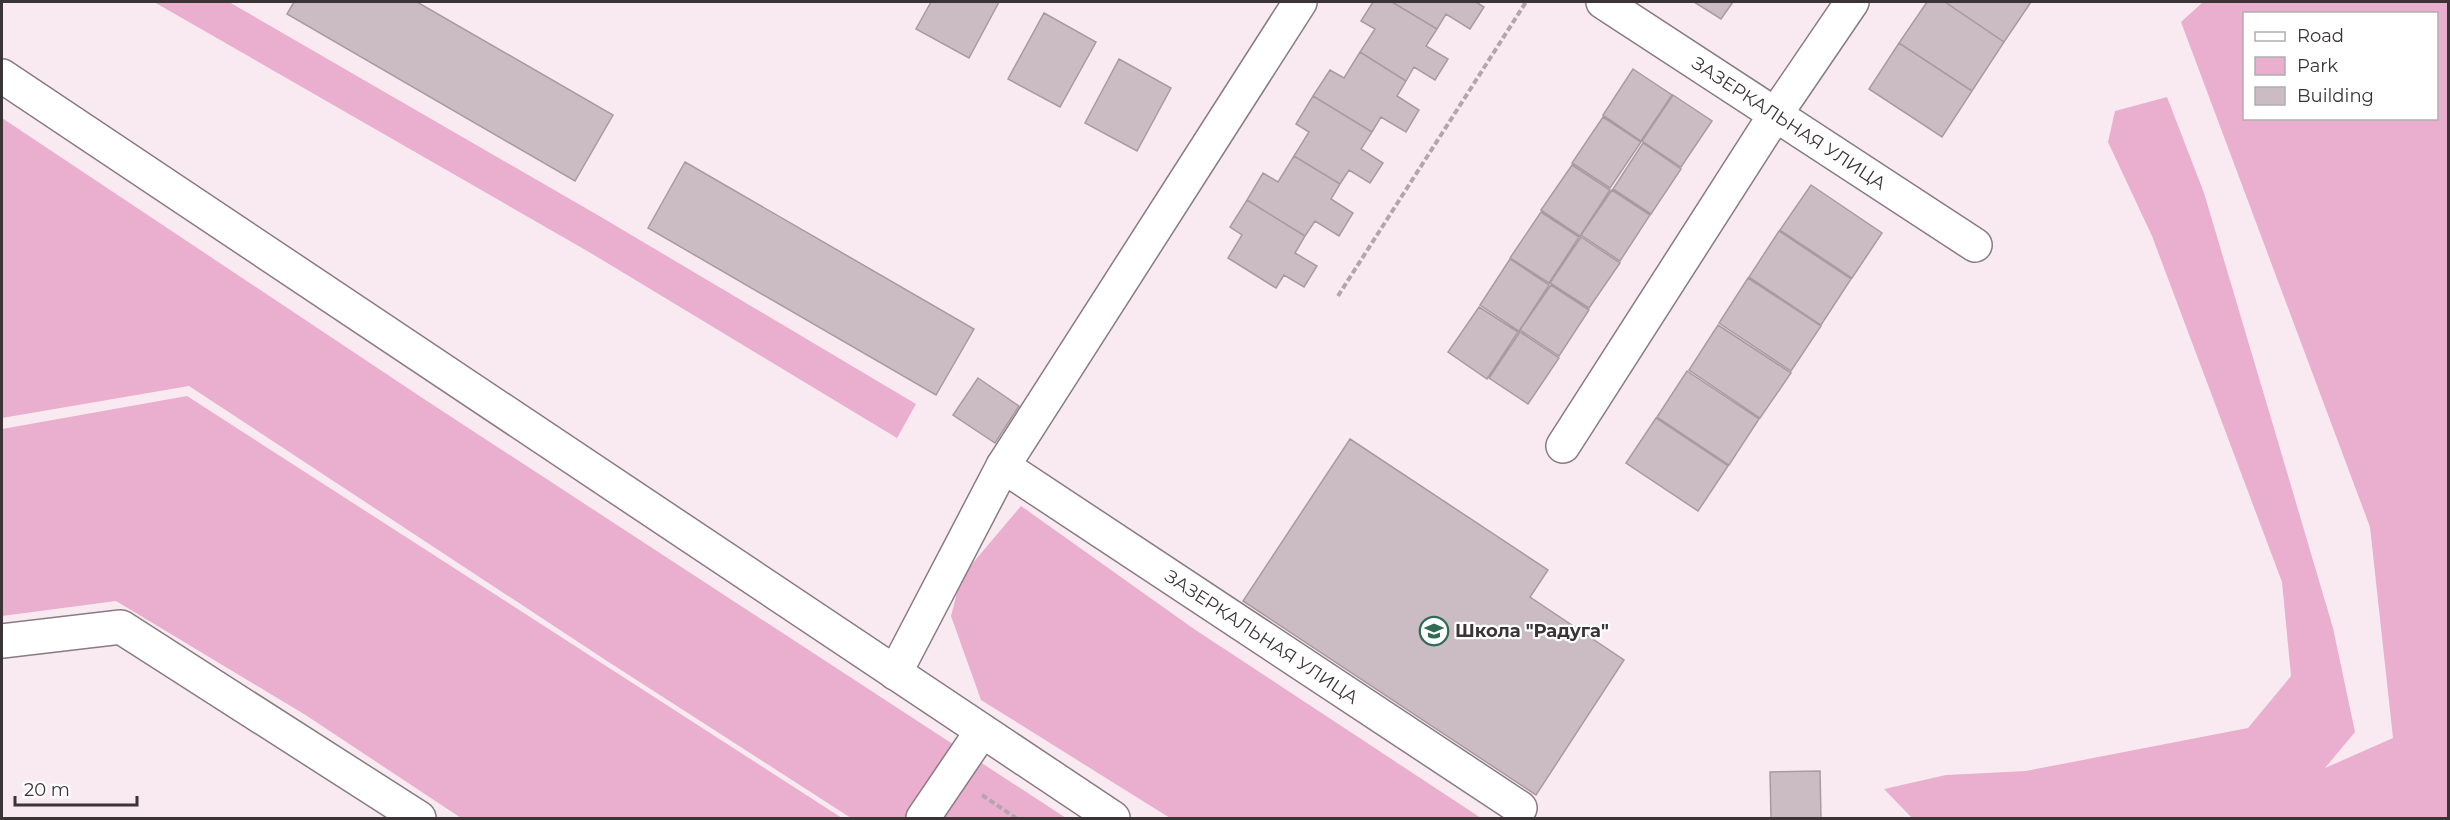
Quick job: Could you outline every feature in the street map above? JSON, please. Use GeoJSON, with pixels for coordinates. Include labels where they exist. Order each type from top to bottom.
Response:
{"type":"FeatureCollection","features":[{"type":"Feature","properties":{"kind":"street"},"geometry":{"type":"LineString","coordinates":[[895,673],[1003,466],[1300,2]]}},
{"type":"Feature","properties":{"kind":"street","name":"ЗАЗЕРКАЛЬНАЯ УЛИЦА"},"geometry":{"type":"LineString","coordinates":[[1603,2],[1975,245]]}},
{"type":"Feature","properties":{"kind":"street"},"geometry":{"type":"LineString","coordinates":[[1563,446],[1775,115],[1852,2]]}},
{"type":"Feature","properties":{"kind":"street"},"geometry":{"type":"LineString","coordinates":[[2,76],[1113,819]]}},
{"type":"Feature","properties":{"kind":"street","name":"ЗАЗЕРКАЛЬНАЯ УЛИЦА"},"geometry":{"type":"LineString","coordinates":[[1003,466],[1520,808]]}},
{"type":"Feature","properties":{"kind":"street"},"geometry":{"type":"LineString","coordinates":[[2,641],[121,627],[419,819]]}},
{"type":"Feature","properties":{"kind":"street"},"geometry":{"type":"LineString","coordinates":[[923,819],[982,731]]}},
{"type":"Feature","properties":{"kind":"path"},"geometry":{"type":"LineString","coordinates":[[1338,296],[1526,2]]}},
{"type":"Feature","properties":{"kind":"green space"},"geometry":{"type":"Polygon","coordinates":[[[154,2],[229,2],[601,217],[916,404],[897,438],[589,252],[154,2]]]}},
{"type":"Feature","properties":{"kind":"green space"},"geometry":{"type":"Polygon","coordinates":[[[2203,2],[2448,2],[2448,818],[1912,818],[1884,789],[1946,775],[2026,771],[2248,728],[2291,676],[2282,582],[2152,236],[2108,142],[2115,111],[2167,97],[2204,193],[2333,628],[2355,732],[2325,768],[2393,738],[2370,527],[2181,22],[2203,2]]]}},
{"type":"Feature","properties":{"kind":"green space"},"geometry":{"type":"Polygon","coordinates":[[[2,118],[427,401],[1066,818],[851,818],[607,661],[189,386],[2,418],[2,118]]]}},
{"type":"Feature","properties":{"kind":"green space"},"geometry":{"type":"Polygon","coordinates":[[[187,396],[842,818],[461,818],[304,714],[116,601],[2,616],[2,429],[187,396]]]}},
{"type":"Feature","properties":{"kind":"green space"},"geometry":{"type":"Polygon","coordinates":[[[1021,506],[1194,629],[1481,818],[1170,818],[981,700],[951,616],[961,577],[1021,506]]]}},
{"type":"Feature","properties":{"kind":"building"},"geometry":{"type":"Polygon","coordinates":[[[294,2],[417,2],[613,115],[575,181],[287,14],[294,2]]]}},
{"type":"Feature","properties":{"kind":"building"},"geometry":{"type":"Polygon","coordinates":[[[931,2],[999,2],[969,58],[916,29],[931,2]]]}},
{"type":"Feature","properties":{"kind":"building"},"geometry":{"type":"Polygon","coordinates":[[[1373,2],[1392,2],[1437,29],[1426,46],[1448,59],[1435,80],[1414,67],[1406,81],[1360,52],[1375,29],[1361,21],[1373,2]]]}},
{"type":"Feature","properties":{"kind":"building"},"geometry":{"type":"Polygon","coordinates":[[[1392,2],[1476,2],[1484,7],[1470,29],[1446,14],[1437,29],[1392,2]]]}},
{"type":"Feature","properties":{"kind":"building"},"geometry":{"type":"Polygon","coordinates":[[[1694,2],[1733,2],[1721,19],[1694,2]]]}},
{"type":"Feature","properties":{"kind":"building"},"geometry":{"type":"Polygon","coordinates":[[[1927,2],[1945,2],[2004,42],[1972,91],[1899,43],[1927,2]]]}},
{"type":"Feature","properties":{"kind":"building"},"geometry":{"type":"Polygon","coordinates":[[[1945,2],[2031,2],[2004,42],[1945,2]]]}},
{"type":"Feature","properties":{"kind":"building"},"geometry":{"type":"Polygon","coordinates":[[[1044,13],[1096,42],[1060,107],[1008,79],[1044,13]]]}},
{"type":"Feature","properties":{"kind":"building"},"geometry":{"type":"Polygon","coordinates":[[[1899,43],[1972,91],[1942,137],[1869,89],[1899,43]]]}},
{"type":"Feature","properties":{"kind":"building"},"geometry":{"type":"Polygon","coordinates":[[[1360,52],[1406,81],[1397,96],[1419,110],[1406,132],[1381,117],[1372,132],[1313,96],[1330,70],[1344,78],[1360,52]]]}},
{"type":"Feature","properties":{"kind":"building"},"geometry":{"type":"Polygon","coordinates":[[[1119,59],[1171,88],[1137,151],[1085,123],[1119,59]]]}},
{"type":"Feature","properties":{"kind":"building"},"geometry":{"type":"Polygon","coordinates":[[[1633,69],[1672,95],[1641,141],[1603,115],[1633,69]]]}},
{"type":"Feature","properties":{"kind":"building"},"geometry":{"type":"Polygon","coordinates":[[[1673,95],[1712,121],[1681,167],[1642,141],[1673,95]]]}},
{"type":"Feature","properties":{"kind":"building"},"geometry":{"type":"Polygon","coordinates":[[[1313,96],[1372,132],[1361,149],[1383,163],[1370,183],[1349,170],[1340,184],[1294,156],[1309,132],[1296,124],[1313,96]]]}},
{"type":"Feature","properties":{"kind":"building"},"geometry":{"type":"Polygon","coordinates":[[[1603,117],[1641,142],[1610,188],[1572,163],[1603,117]]]}},
{"type":"Feature","properties":{"kind":"building"},"geometry":{"type":"Polygon","coordinates":[[[1643,143],[1681,169],[1651,214],[1613,189],[1643,143]]]}},
{"type":"Feature","properties":{"kind":"building"},"geometry":{"type":"Polygon","coordinates":[[[1294,156],[1340,184],[1331,199],[1353,213],[1339,236],[1315,221],[1305,236],[1247,200],[1263,173],[1278,182],[1294,156]]]}},
{"type":"Feature","properties":{"kind":"building"},"geometry":{"type":"Polygon","coordinates":[[[685,162],[974,329],[936,395],[648,228],[685,162]]]}},
{"type":"Feature","properties":{"kind":"building"},"geometry":{"type":"Polygon","coordinates":[[[1572,165],[1610,190],[1580,236],[1541,210],[1572,165]]]}},
{"type":"Feature","properties":{"kind":"building"},"geometry":{"type":"Polygon","coordinates":[[[1811,185],[1882,233],[1852,278],[1780,230],[1811,185]]]}},
{"type":"Feature","properties":{"kind":"building"},"geometry":{"type":"Polygon","coordinates":[[[1612,190],[1650,215],[1620,261],[1581,235],[1612,190]]]}},
{"type":"Feature","properties":{"kind":"building"},"geometry":{"type":"Polygon","coordinates":[[[1247,200],[1305,236],[1295,253],[1317,266],[1304,287],[1284,275],[1276,288],[1228,258],[1242,235],[1230,227],[1247,200]]]}},
{"type":"Feature","properties":{"kind":"building"},"geometry":{"type":"Polygon","coordinates":[[[1541,212],[1579,237],[1549,283],[1510,258],[1541,212]]]}},
{"type":"Feature","properties":{"kind":"building"},"geometry":{"type":"Polygon","coordinates":[[[1779,231],[1851,279],[1821,325],[1749,277],[1779,231]]]}},
{"type":"Feature","properties":{"kind":"building"},"geometry":{"type":"Polygon","coordinates":[[[1581,237],[1620,263],[1589,308],[1550,283],[1581,237]]]}},
{"type":"Feature","properties":{"kind":"building"},"geometry":{"type":"Polygon","coordinates":[[[1510,259],[1549,285],[1519,331],[1480,305],[1510,259]]]}},
{"type":"Feature","properties":{"kind":"building"},"geometry":{"type":"Polygon","coordinates":[[[1748,278],[1821,326],[1791,371],[1719,323],[1748,278]]]}},
{"type":"Feature","properties":{"kind":"building"},"geometry":{"type":"Polygon","coordinates":[[[1551,285],[1589,310],[1559,356],[1520,330],[1551,285]]]}},
{"type":"Feature","properties":{"kind":"building"},"geometry":{"type":"Polygon","coordinates":[[[1479,307],[1518,332],[1487,379],[1448,352],[1479,307]]]}},
{"type":"Feature","properties":{"kind":"building"},"geometry":{"type":"Polygon","coordinates":[[[1718,325],[1791,373],[1760,418],[1689,370],[1718,325]]]}},
{"type":"Feature","properties":{"kind":"building"},"geometry":{"type":"Polygon","coordinates":[[[1520,332],[1559,358],[1528,404],[1489,378],[1520,332]]]}},
{"type":"Feature","properties":{"kind":"building"},"geometry":{"type":"Polygon","coordinates":[[[1687,371],[1759,419],[1729,465],[1657,417],[1687,371]]]}},
{"type":"Feature","properties":{"kind":"building"},"geometry":{"type":"Polygon","coordinates":[[[978,378],[1019,406],[995,443],[953,415],[978,378]]]}},
{"type":"Feature","properties":{"kind":"building"},"geometry":{"type":"Polygon","coordinates":[[[1656,418],[1728,466],[1698,511],[1626,463],[1656,418]]]}},
{"type":"Feature","properties":{"kind":"building","name":"Школа \"Радуга\""},"geometry":{"type":"Polygon","coordinates":[[[1350,439],[1548,570],[1530,597],[1624,660],[1536,795],[1243,601],[1350,439]]]}},
{"type":"Feature","properties":{"kind":"building"},"geometry":{"type":"Polygon","coordinates":[[[1820,771],[1821,818],[1771,818],[1770,772],[1820,771]]]}},
{"type":"Feature","properties":{"kind":"place","name":"Школа \"Радуга\""},"geometry":{"type":"Point","coordinates":[1434,631]}}]}
